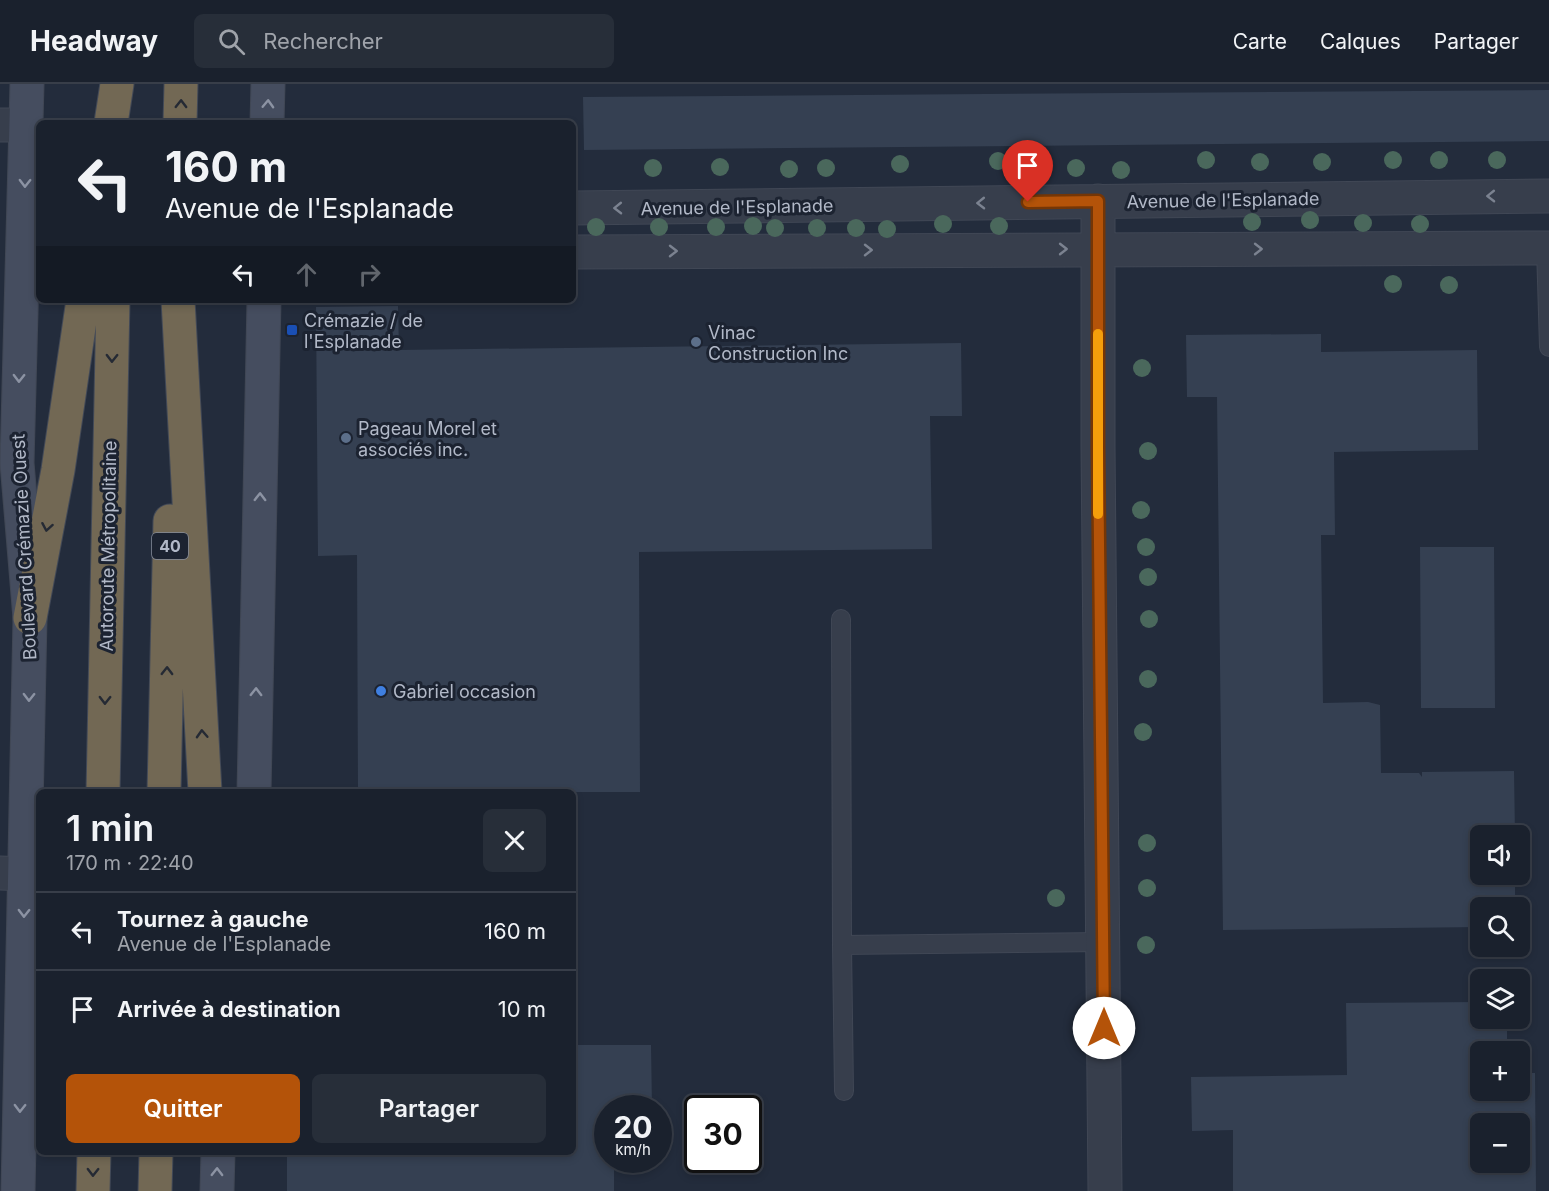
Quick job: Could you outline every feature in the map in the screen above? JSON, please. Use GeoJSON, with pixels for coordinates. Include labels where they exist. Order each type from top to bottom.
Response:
{"type":"FeatureCollection","features":[{"type":"Feature","properties":{"kind":"highway"},"geometry":{"type":"LineString","coordinates":[[111,120],[117,84]]}},
{"type":"Feature","properties":{"kind":"highway"},"geometry":{"type":"LineString","coordinates":[[117,84],[117,120]]}},
{"type":"Feature","properties":{"kind":"highway"},"geometry":{"type":"LineString","coordinates":[[180,120],[181,84]]}},
{"type":"Feature","properties":{"kind":"highway"},"geometry":{"type":"LineString","coordinates":[[30,618],[58,470],[83,303]]}},
{"type":"Feature","properties":{"kind":"highway","name":"Autoroute Métropolitaine"},"geometry":{"type":"LineString","coordinates":[[103,789],[113,303]]}},
{"type":"Feature","properties":{"kind":"highway"},"geometry":{"type":"LineString","coordinates":[[177,303],[205,789]]}},
{"type":"Feature","properties":{"kind":"highway","name":"40"},"geometry":{"type":"LineString","coordinates":[[164,789],[177,303]]}},
{"type":"Feature","properties":{"kind":"highway"},"geometry":{"type":"LineString","coordinates":[[93,1191],[94,1155]]}},
{"type":"Feature","properties":{"kind":"highway"},"geometry":{"type":"LineString","coordinates":[[155,1191],[156,1155]]}},
{"type":"Feature","properties":{"kind":"main road","name":"Boulevard Crémazie Ouest"},"geometry":{"type":"LineString","coordinates":[[18,1191],[12,874],[30,618],[11,515],[17,463],[13,125],[27,84]]}},
{"type":"Feature","properties":{"kind":"main road"},"geometry":{"type":"LineString","coordinates":[[267,120],[268,84]]}},
{"type":"Feature","properties":{"kind":"main road"},"geometry":{"type":"LineString","coordinates":[[254,789],[264,303]]}},
{"type":"Feature","properties":{"kind":"main road"},"geometry":{"type":"LineString","coordinates":[[217,1191],[218,1155]]}},
{"type":"Feature","properties":{"kind":"street","name":"Avenue de l'Esplanade"},"geometry":{"type":"LineString","coordinates":[[576,208],[1549,196]]}},
{"type":"Feature","properties":{"kind":"street"},"geometry":{"type":"LineString","coordinates":[[1098,201],[1105,1191]]}},
{"type":"Feature","properties":{"kind":"street"},"geometry":{"type":"LineString","coordinates":[[576,252],[1547,248]]}},
{"type":"Feature","properties":{"kind":"lane"},"geometry":{"type":"LineString","coordinates":[[1547,248],[1549,346]]}},
{"type":"Feature","properties":{"kind":"lane"},"geometry":{"type":"LineString","coordinates":[[841,619],[844,1091]]}},
{"type":"Feature","properties":{"kind":"lane"},"geometry":{"type":"LineString","coordinates":[[842,945],[1103,942]]}},
{"type":"Feature","properties":{"kind":"building"},"geometry":{"type":"Polygon","coordinates":[[[1549,90],[1549,141],[584,150],[583,97],[1549,90]]]}},
{"type":"Feature","properties":{"kind":"building"},"geometry":{"type":"Polygon","coordinates":[[[398,306],[399,350],[961,343],[962,416],[930,416],[932,549],[639,552],[640,792],[576,792],[576,789],[358,789],[357,555],[318,556],[316,307],[398,306]]]}},
{"type":"Feature","properties":{"kind":"building"},"geometry":{"type":"Polygon","coordinates":[[[1321,334],[1321,352],[1477,350],[1478,450],[1334,452],[1335,535],[1321,535],[1323,703],[1368,702],[1380,705],[1381,773],[1419,773],[1422,777],[1422,772],[1514,771],[1515,825],[1470,825],[1470,885],[1515,885],[1515,897],[1470,897],[1470,927],[1223,930],[1217,397],[1187,397],[1186,335],[1321,334]]]}},
{"type":"Feature","properties":{"kind":"building"},"geometry":{"type":"Polygon","coordinates":[[[1420,547],[1494,547],[1495,708],[1421,708],[1420,547]]]}},
{"type":"Feature","properties":{"kind":"building"},"geometry":{"type":"Polygon","coordinates":[[[1470,1002],[1470,1029],[1507,1029],[1507,1041],[1470,1041],[1470,1101],[1530,1101],[1530,1073],[1535,1073],[1536,1191],[1233,1191],[1233,1130],[1192,1131],[1191,1077],[1347,1075],[1346,1003],[1470,1002]]]}},
{"type":"Feature","properties":{"kind":"building"},"geometry":{"type":"Polygon","coordinates":[[[576,1045],[651,1045],[652,1095],[594,1095],[594,1173],[614,1173],[614,1191],[287,1191],[287,1155],[576,1155],[576,1045]]]}},
{"type":"Feature","properties":{"kind":"slow traffic"},"geometry":{"type":"LineString","coordinates":[[1098,334],[1098,514]]}},
{"type":"Feature","properties":{"kind":"place","name":"Crémazie / de l'Esplanade"},"geometry":{"type":"Point","coordinates":[292,330]}},
{"type":"Feature","properties":{"kind":"place","name":"Vinac Construction Inc"},"geometry":{"type":"Point","coordinates":[696,342]}},
{"type":"Feature","properties":{"kind":"place","name":"Pageau Morel et associés inc."},"geometry":{"type":"Point","coordinates":[346,438]}},
{"type":"Feature","properties":{"kind":"place","name":"Gabriel occasion"},"geometry":{"type":"Point","coordinates":[381,691]}},
{"type":"Feature","properties":{"kind":"route"},"geometry":{"type":"LineString","coordinates":[[1028,202],[1098,201],[1104,1028]]}}]}
